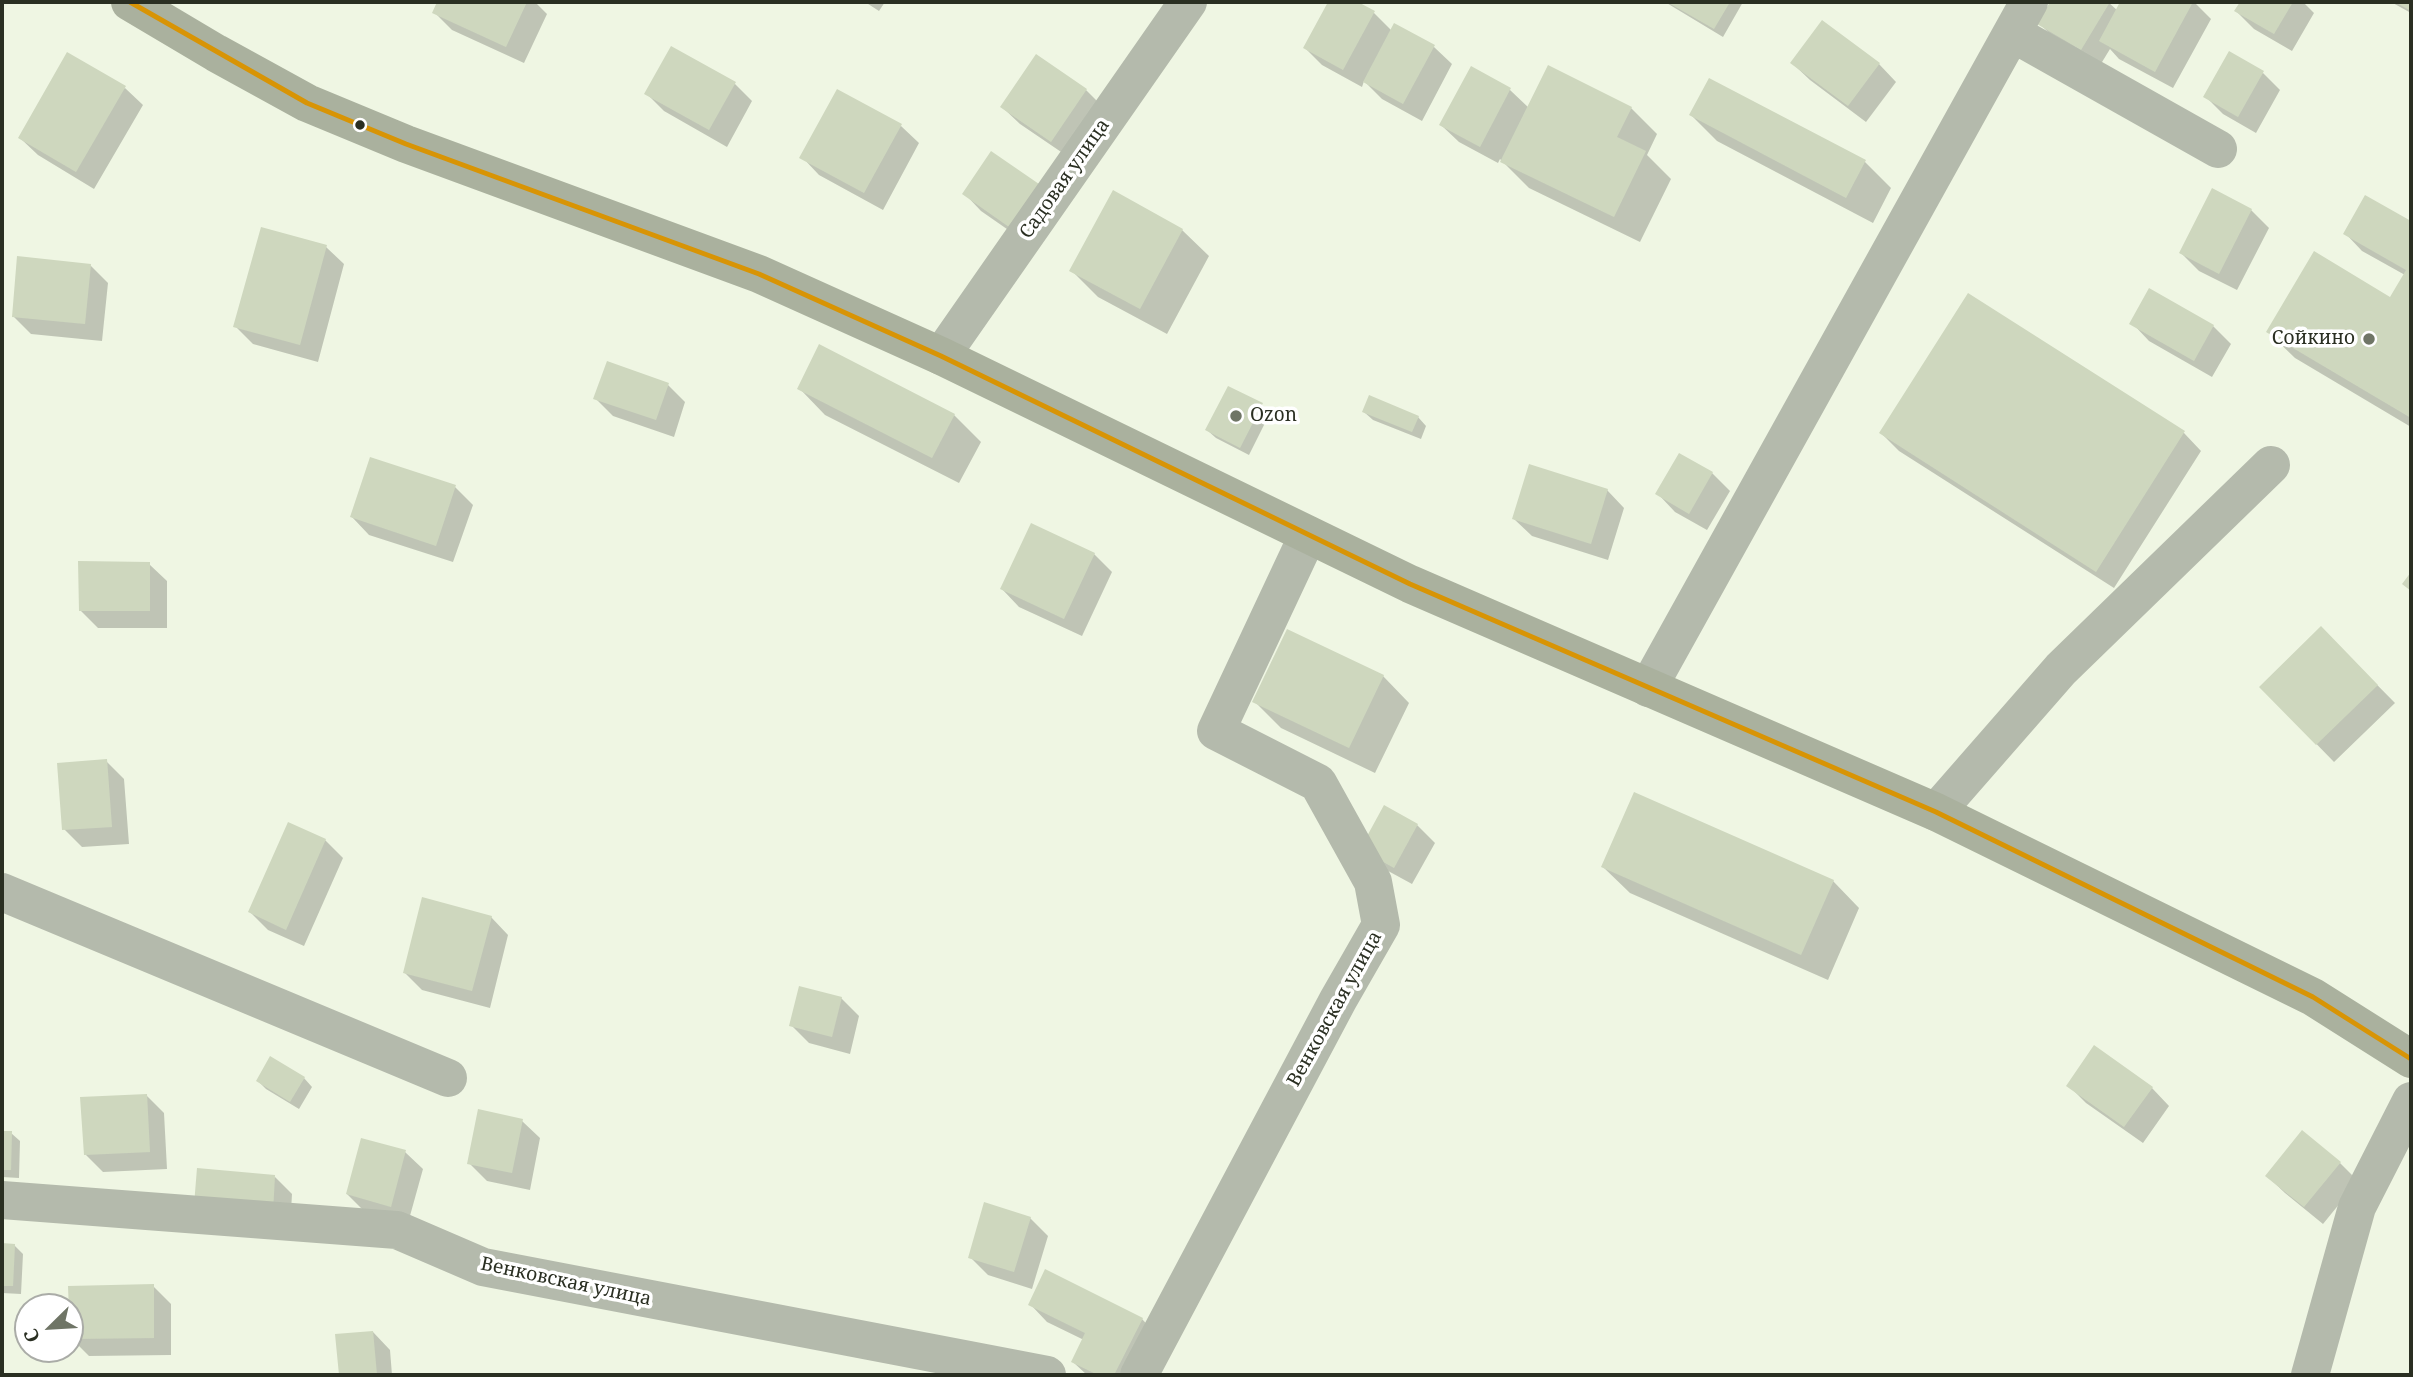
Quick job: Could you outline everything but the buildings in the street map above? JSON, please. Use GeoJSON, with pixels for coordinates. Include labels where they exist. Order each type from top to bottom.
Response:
{"type":"FeatureCollection","features":[{"type":"Feature","properties":{"kind":"main road"},"geometry":{"type":"LineString","coordinates":[[130,2],[307,103],[418,149],[759,274],[941,356],[1410,584],[1936,812],[2313,997],[2411,1059]]}},
{"type":"Feature","properties":{"kind":"street","name":"Садовая улица"},"geometry":{"type":"LineString","coordinates":[[941,356],[1188,2]]}},
{"type":"Feature","properties":{"kind":"street"},"geometry":{"type":"LineString","coordinates":[[1648,688],[2021,17],[2218,149]]}},
{"type":"Feature","properties":{"kind":"street"},"geometry":{"type":"LineString","coordinates":[[1936,812],[2061,670],[2271,465]]}},
{"type":"Feature","properties":{"kind":"street","name":"Венковская улица"},"geometry":{"type":"LineString","coordinates":[[1139,1375],[1338,1000],[1381,925],[1373,882],[1318,783],[1216,731],[1308,536]]}},
{"type":"Feature","properties":{"kind":"street"},"geometry":{"type":"LineString","coordinates":[[2,892],[449,1078]]}},
{"type":"Feature","properties":{"kind":"street"},"geometry":{"type":"LineString","coordinates":[[2311,1375],[2357,1207],[2411,1101]]}},
{"type":"Feature","properties":{"kind":"street","name":"Венковская улица"},"geometry":{"type":"LineString","coordinates":[[2,1200],[397,1230],[483,1267],[1047,1375]]}},
{"type":"Feature","properties":{"kind":"transit line"},"geometry":{"type":"LineString","coordinates":[[130,2],[307,103],[406,144],[759,274],[941,356],[1410,584],[1936,812],[2313,997],[2411,1059]]}},
{"type":"Feature","properties":{"kind":"place","name":"Сойкино"},"geometry":{"type":"Point","coordinates":[2369,339]}},
{"type":"Feature","properties":{"kind":"place","name":"Ozon"},"geometry":{"type":"Point","coordinates":[1236,416]}}]}
